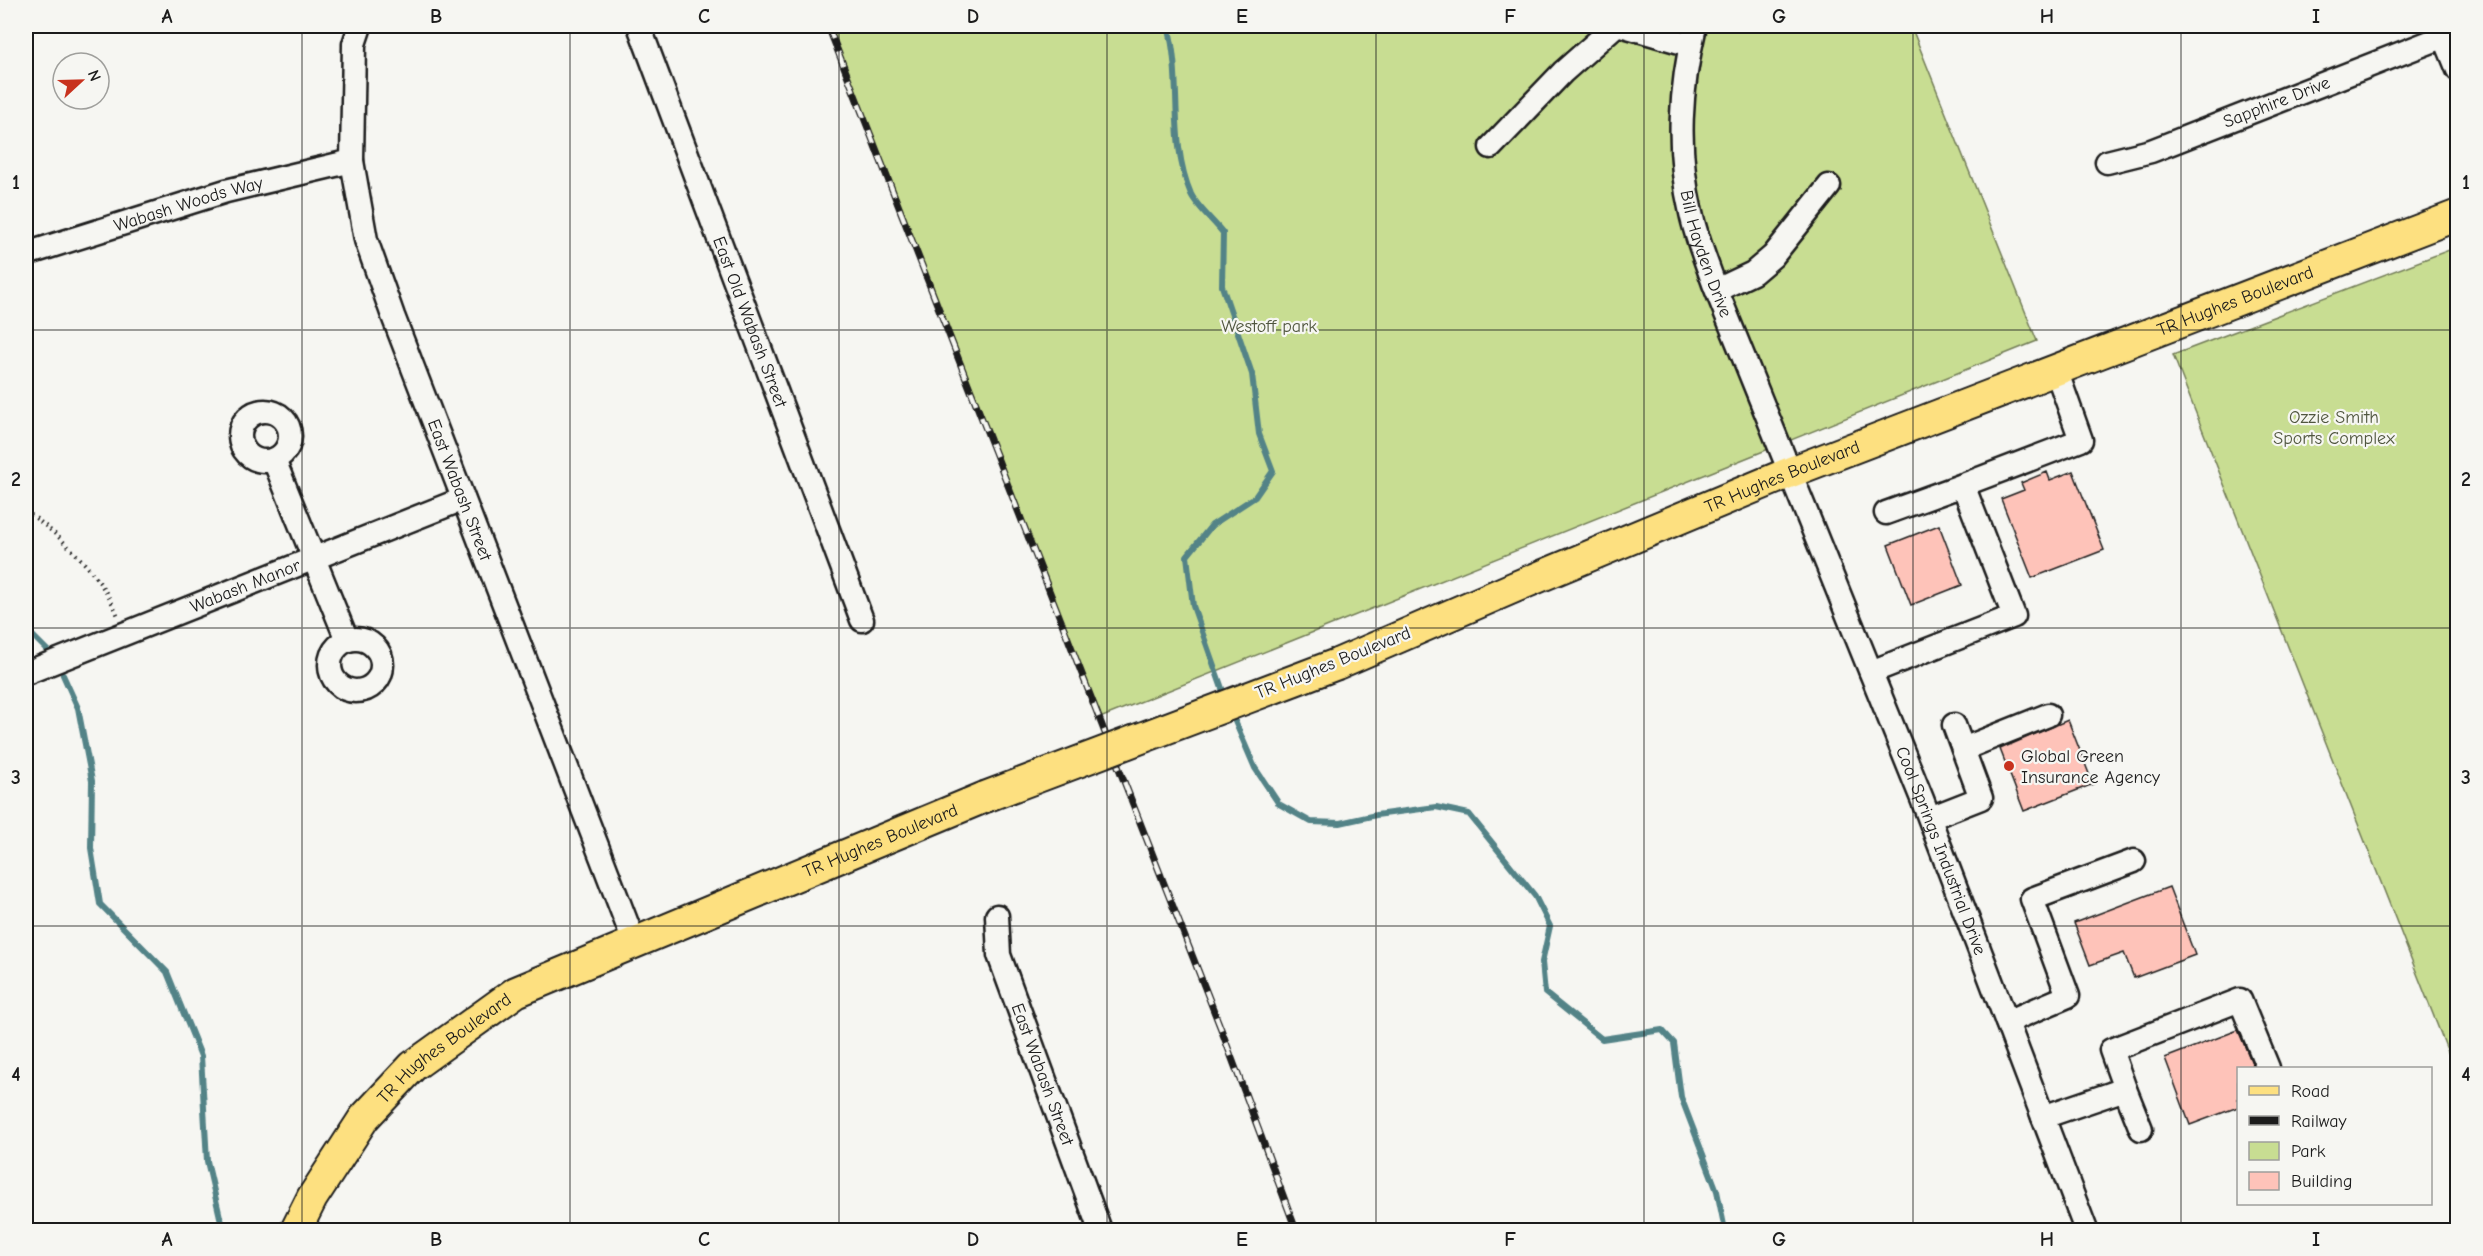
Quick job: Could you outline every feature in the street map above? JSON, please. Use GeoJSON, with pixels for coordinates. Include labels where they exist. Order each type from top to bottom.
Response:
{"type":"FeatureCollection","features":[{"type":"Feature","properties":{"kind":"main road","name":"TR Hughes Boulevard"},"geometry":{"type":"LineString","coordinates":[[296,1230],[312,1198],[364,1118],[413,1066],[516,992],[984,797],[1337,664],[1791,472],[2457,215]]}},
{"type":"Feature","properties":{"kind":"street","name":"East Wabash Street"},"geometry":{"type":"LineString","coordinates":[[360,26],[354,44],[352,161],[366,240],[463,500],[634,942]]}},
{"type":"Feature","properties":{"kind":"street","name":"East Old Wabash Street"},"geometry":{"type":"LineString","coordinates":[[639,26],[862,620]]}},
{"type":"Feature","properties":{"kind":"street"},"geometry":{"type":"LineString","coordinates":[[1491,147],[1563,72],[1615,26]]}},
{"type":"Feature","properties":{"kind":"street"},"geometry":{"type":"LineString","coordinates":[[1624,26],[1692,35]]}},
{"type":"Feature","properties":{"kind":"street"},"geometry":{"type":"LineString","coordinates":[[2447,31],[2457,70]]}},
{"type":"Feature","properties":{"kind":"street","name":"Sapphire Drive"},"geometry":{"type":"LineString","coordinates":[[2108,162],[2151,150],[2447,31]]}},
{"type":"Feature","properties":{"kind":"street","name":"Bill Hayden Drive"},"geometry":{"type":"LineString","coordinates":[[1692,35],[1681,93],[1681,156],[1691,214],[1717,290],[1791,472]]}},
{"type":"Feature","properties":{"kind":"street","name":"Wabash Woods Way"},"geometry":{"type":"LineString","coordinates":[[26,254],[226,191],[352,161]]}},
{"type":"Feature","properties":{"kind":"street"},"geometry":{"type":"LineString","coordinates":[[1717,290],[1753,273],[1773,256],[1829,186]]}},
{"type":"Feature","properties":{"kind":"street"},"geometry":{"type":"LineString","coordinates":[[1886,513],[2081,440],[2056,370]]}},
{"type":"Feature","properties":{"kind":"street"},"geometry":{"type":"LineString","coordinates":[[274,460],[347,640]]}},
{"type":"Feature","properties":{"kind":"street","name":"Cool Springs Industrial Drive"},"geometry":{"type":"LineString","coordinates":[[1791,472],[1929,818],[2086,1230]]}},
{"type":"Feature","properties":{"kind":"street"},"geometry":{"type":"LineString","coordinates":[[1871,672],[2014,616],[1963,484]]}},
{"type":"Feature","properties":{"kind":"street","name":"Wabash Manor"},"geometry":{"type":"LineString","coordinates":[[26,673],[463,500]]}},
{"type":"Feature","properties":{"kind":"street"},"geometry":{"type":"LineString","coordinates":[[1963,748],[2048,715]]}},
{"type":"Feature","properties":{"kind":"street"},"geometry":{"type":"LineString","coordinates":[[1929,818],[1981,798],[1954,726]]}},
{"type":"Feature","properties":{"kind":"street"},"geometry":{"type":"LineString","coordinates":[[2007,1022],[2068,996],[2032,899],[2134,861]]}},
{"type":"Feature","properties":{"kind":"street","name":"East Wabash Street"},"geometry":{"type":"LineString","coordinates":[[997,916],[999,955],[1100,1230]]}},
{"type":"Feature","properties":{"kind":"street"},"geometry":{"type":"LineString","coordinates":[[2141,1129],[2111,1050],[2240,1000],[2268,1067]]}},
{"type":"Feature","properties":{"kind":"street"},"geometry":{"type":"LineString","coordinates":[[2043,1117],[2125,1089]]}},
{"type":"Feature","properties":{"kind":"path"},"geometry":{"type":"LineString","coordinates":[[26,511],[92,573],[114,607],[125,634]]}},
{"type":"Feature","properties":{"kind":"green space","name":"Westoff park"},"geometry":{"type":"Polygon","coordinates":[[[826,26],[1911,26],[2037,341],[1100,718],[826,26]]]}},
{"type":"Feature","properties":{"kind":"green space","name":"Ozzie Smith Sports Complex"},"geometry":{"type":"Polygon","coordinates":[[[2457,247],[2457,1075],[2173,355],[2457,247]]]}},
{"type":"Feature","properties":{"kind":"building"},"geometry":{"type":"Polygon","coordinates":[[[2073,471],[2104,550],[2032,578],[2001,499],[2024,490],[2021,483],[2047,472],[2050,480],[2073,471]]]}},
{"type":"Feature","properties":{"kind":"building"},"geometry":{"type":"Polygon","coordinates":[[[1939,525],[1962,585],[1911,605],[1888,545],[1939,525]]]}},
{"type":"Feature","properties":{"kind":"building"},"geometry":{"type":"Polygon","coordinates":[[[2068,720],[2093,784],[2024,811],[2000,749],[2068,720]]]}},
{"type":"Feature","properties":{"kind":"building"},"geometry":{"type":"Polygon","coordinates":[[[2169,887],[2195,955],[2134,978],[2124,953],[2090,965],[2074,923],[2169,887]]]}},
{"type":"Feature","properties":{"kind":"building"},"geometry":{"type":"Polygon","coordinates":[[[2238,1030],[2254,1067],[2237,1067],[2237,1107],[2190,1125],[2165,1058],[2238,1030]]]}},
{"type":"Feature","properties":{"kind":"waterway"},"geometry":{"type":"LineString","coordinates":[[1168,26],[1175,68],[1178,132],[1184,174],[1194,199],[1223,233],[1222,286],[1252,374],[1259,434],[1273,471],[1255,497],[1212,525],[1187,556],[1193,606],[1225,697]]}},
{"type":"Feature","properties":{"kind":"waterway"},"geometry":{"type":"LineString","coordinates":[[26,629],[53,656]]}},
{"type":"Feature","properties":{"kind":"waterway"},"geometry":{"type":"LineString","coordinates":[[63,675],[78,708],[92,781],[91,848],[100,904],[167,972],[201,1056],[207,1161],[223,1230]]}},
{"type":"Feature","properties":{"kind":"waterway"},"geometry":{"type":"LineString","coordinates":[[1231,712],[1255,768],[1279,804],[1311,822],[1340,823],[1376,815],[1436,807],[1469,814],[1535,896],[1550,926],[1542,962],[1545,993],[1602,1039],[1662,1030],[1674,1043],[1681,1097],[1717,1191],[1725,1230]]}},
{"type":"Feature","properties":{"kind":"railway"},"geometry":{"type":"LineString","coordinates":[[828,26],[1221,1029],[1296,1230]]}},
{"type":"Feature","properties":{"kind":"place","name":"Global Green Insurance Agency"},"geometry":{"type":"Point","coordinates":[2009,766]}}]}
